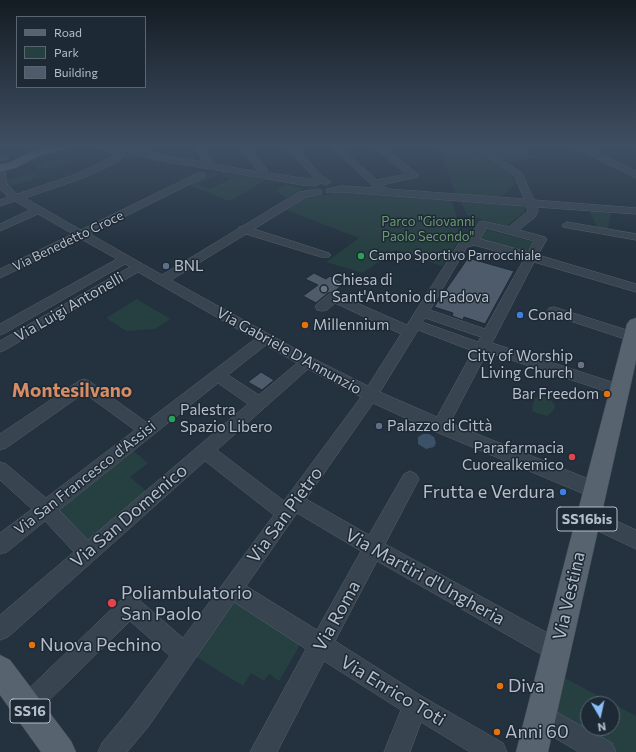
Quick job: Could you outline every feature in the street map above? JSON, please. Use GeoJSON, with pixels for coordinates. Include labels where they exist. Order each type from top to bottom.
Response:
{"type":"FeatureCollection","features":[{"type":"Feature","properties":{"kind":"main road","name":"Via Vestina"},"geometry":{"type":"LineString","coordinates":[[532,752],[594,490],[634,336]]}},
{"type":"Feature","properties":{"kind":"main road","name":"SS16"},"geometry":{"type":"LineString","coordinates":[[0,670],[60,752]]}},
{"type":"Feature","properties":{"kind":"street","name":"Via Gabriele D'Annunzio"},"geometry":{"type":"LineString","coordinates":[[1,182],[4,188],[13,196],[80,235],[370,396],[594,490]]}},
{"type":"Feature","properties":{"kind":"street"},"geometry":{"type":"LineString","coordinates":[[0,199],[59,182]]}},
{"type":"Feature","properties":{"kind":"street","name":"Via Benedetto Croce"},"geometry":{"type":"LineString","coordinates":[[0,274],[187,182]]}},
{"type":"Feature","properties":{"kind":"street"},"geometry":{"type":"LineString","coordinates":[[297,182],[342,189],[386,193],[529,202],[636,212]]}},
{"type":"Feature","properties":{"kind":"street"},"geometry":{"type":"LineString","coordinates":[[376,183],[380,182]]}},
{"type":"Feature","properties":{"kind":"street"},"geometry":{"type":"LineString","coordinates":[[511,231],[531,216],[533,211],[522,182]]}},
{"type":"Feature","properties":{"kind":"street"},"geometry":{"type":"LineString","coordinates":[[376,183],[386,193]]}},
{"type":"Feature","properties":{"kind":"street"},"geometry":{"type":"LineString","coordinates":[[162,280],[303,194],[319,186]]}},
{"type":"Feature","properties":{"kind":"street"},"geometry":{"type":"LineString","coordinates":[[0,203],[13,196]]}},
{"type":"Feature","properties":{"kind":"street"},"geometry":{"type":"LineString","coordinates":[[0,228],[38,210]]}},
{"type":"Feature","properties":{"kind":"street"},"geometry":{"type":"LineString","coordinates":[[440,426],[484,343],[522,273],[531,257],[541,239],[483,224],[473,242],[531,257],[636,288]]}},
{"type":"Feature","properties":{"kind":"street"},"geometry":{"type":"LineString","coordinates":[[567,225],[636,237]]}},
{"type":"Feature","properties":{"kind":"street"},"geometry":{"type":"LineString","coordinates":[[243,230],[325,255]]}},
{"type":"Feature","properties":{"kind":"street","name":"Via San Pietro"},"geometry":{"type":"LineString","coordinates":[[111,752],[139,718],[370,396],[463,245],[473,242]]}},
{"type":"Feature","properties":{"kind":"street"},"geometry":{"type":"LineString","coordinates":[[0,330],[124,260]]}},
{"type":"Feature","properties":{"kind":"street","name":"Via Luigi Antonelli"},"geometry":{"type":"LineString","coordinates":[[0,347],[138,267]]}},
{"type":"Feature","properties":{"kind":"street"},"geometry":{"type":"LineString","coordinates":[[322,308],[334,297],[484,343],[619,390]]}},
{"type":"Feature","properties":{"kind":"street"},"geometry":{"type":"LineString","coordinates":[[554,311],[634,336]]}},
{"type":"Feature","properties":{"kind":"street","name":"Via San Francesco d'Assisi"},"geometry":{"type":"LineString","coordinates":[[0,545],[265,338]]}},
{"type":"Feature","properties":{"kind":"street","name":"Via San Domenico"},"geometry":{"type":"LineString","coordinates":[[0,629],[307,362]]}},
{"type":"Feature","properties":{"kind":"street"},"geometry":{"type":"LineString","coordinates":[[217,375],[259,403]]}},
{"type":"Feature","properties":{"kind":"street"},"geometry":{"type":"LineString","coordinates":[[0,443],[84,386],[146,430]]}},
{"type":"Feature","properties":{"kind":"street","name":"Via Martiri d'Ungheria"},"geometry":{"type":"LineString","coordinates":[[205,451],[290,508],[373,548],[556,650]]}},
{"type":"Feature","properties":{"kind":"street"},"geometry":{"type":"LineString","coordinates":[[0,469],[46,509],[87,552]]}},
{"type":"Feature","properties":{"kind":"street","name":"Via Roma"},"geometry":{"type":"LineString","coordinates":[[263,752],[410,479]]}},
{"type":"Feature","properties":{"kind":"street"},"geometry":{"type":"LineString","coordinates":[[588,517],[636,540]]}},
{"type":"Feature","properties":{"kind":"street","name":"Via Enrico Toti"},"geometry":{"type":"LineString","coordinates":[[232,589],[320,646],[494,752]]}},
{"type":"Feature","properties":{"kind":"street"},"geometry":{"type":"LineString","coordinates":[[26,707],[130,607],[185,654]]}},
{"type":"Feature","properties":{"kind":"street"},"geometry":{"type":"LineString","coordinates":[[397,752],[415,705]]}},
{"type":"Feature","properties":{"kind":"street"},"geometry":{"type":"LineString","coordinates":[[540,715],[603,752]]}},
{"type":"Feature","properties":{"kind":"green space"},"geometry":{"type":"Polygon","coordinates":[[[7,182],[23,182],[10,186],[7,182]]]}},
{"type":"Feature","properties":{"kind":"green space"},"geometry":{"type":"Polygon","coordinates":[[[193,182],[202,182],[198,184],[210,189],[224,182],[262,182],[230,201],[188,185],[193,182]]]}},
{"type":"Feature","properties":{"kind":"green space"},"geometry":{"type":"Polygon","coordinates":[[[451,182],[514,182],[515,184],[501,197],[456,195],[451,182]]]}},
{"type":"Feature","properties":{"kind":"green space"},"geometry":{"type":"Polygon","coordinates":[[[285,185],[301,189],[286,198],[276,191],[285,185]]]}},
{"type":"Feature","properties":{"kind":"green space","name":"Parco \"Giovanni Paolo Secondo\""},"geometry":{"type":"Polygon","coordinates":[[[335,192],[452,201],[457,218],[460,239],[442,266],[395,250],[363,273],[326,262],[359,238],[284,209],[304,196],[330,195],[336,193],[335,192]]]}},
{"type":"Feature","properties":{"kind":"green space"},"geometry":{"type":"Polygon","coordinates":[[[461,202],[524,206],[525,211],[507,226],[467,215],[461,202]]]}},
{"type":"Feature","properties":{"kind":"green space"},"geometry":{"type":"Polygon","coordinates":[[[589,210],[611,213],[608,228],[636,233],[636,235],[598,229],[589,210]]]}},
{"type":"Feature","properties":{"kind":"green space"},"geometry":{"type":"Polygon","coordinates":[[[484,229],[533,242],[527,253],[478,239],[484,229]]]}},
{"type":"Feature","properties":{"kind":"green space"},"geometry":{"type":"Polygon","coordinates":[[[137,299],[170,319],[155,329],[126,331],[106,318],[137,299]]]}},
{"type":"Feature","properties":{"kind":"green space"},"geometry":{"type":"Polygon","coordinates":[[[543,396],[551,400],[555,405],[554,410],[547,416],[533,412],[532,407],[535,398],[543,396]]]}},
{"type":"Feature","properties":{"kind":"green space"},"geometry":{"type":"Polygon","coordinates":[[[130,448],[148,463],[130,477],[146,491],[86,543],[51,509],[130,448]]]}},
{"type":"Feature","properties":{"kind":"green space"},"geometry":{"type":"Polygon","coordinates":[[[231,599],[301,643],[279,681],[269,674],[264,681],[251,673],[243,686],[190,653],[231,599]]]}},
{"type":"Feature","properties":{"kind":"green space"},"geometry":{"type":"Polygon","coordinates":[[[563,677],[599,696],[580,696],[580,735],[553,720],[563,677]]]}},
{"type":"Feature","properties":{"kind":"green space"},"geometry":{"type":"Polygon","coordinates":[[[620,707],[636,716],[636,752],[610,752],[582,736],[620,736],[620,707]]]}},
{"type":"Feature","properties":{"kind":"water"},"geometry":{"type":"Polygon","coordinates":[[[423,434],[429,434],[434,437],[436,443],[434,447],[426,449],[418,444],[418,437],[423,434]]]}},
{"type":"Feature","properties":{"kind":"building"},"geometry":{"type":"Polygon","coordinates":[[[468,258],[514,271],[485,324],[464,317],[463,320],[452,316],[453,313],[434,307],[468,258]]]}},
{"type":"Feature","properties":{"kind":"building","name":"Chiesa di Sant'Antonio di Padova"},"geometry":{"type":"Polygon","coordinates":[[[314,273],[326,279],[330,276],[344,283],[334,292],[328,293],[316,303],[303,296],[318,285],[305,279],[314,273]]]}},
{"type":"Feature","properties":{"kind":"building"},"geometry":{"type":"Polygon","coordinates":[[[261,372],[274,380],[262,390],[248,382],[261,372]]]}},
{"type":"Feature","properties":{"kind":"place","name":"Campo Sportivo Parrocchiale"},"geometry":{"type":"Point","coordinates":[361,256]}},
{"type":"Feature","properties":{"kind":"place","name":"BNL"},"geometry":{"type":"Point","coordinates":[166,266]}},
{"type":"Feature","properties":{"kind":"place","name":"Chiesa di Sant'Antonio di Padova"},"geometry":{"type":"Point","coordinates":[324,289]}},
{"type":"Feature","properties":{"kind":"place","name":"Conad"},"geometry":{"type":"Point","coordinates":[520,315]}},
{"type":"Feature","properties":{"kind":"place","name":"Millennium"},"geometry":{"type":"Point","coordinates":[305,325]}},
{"type":"Feature","properties":{"kind":"place","name":"City of Worship Living Church"},"geometry":{"type":"Point","coordinates":[581,365]}},
{"type":"Feature","properties":{"kind":"place","name":"Bar Freedom"},"geometry":{"type":"Point","coordinates":[607,394]}},
{"type":"Feature","properties":{"kind":"place","name":"Palestra Spazio Libero"},"geometry":{"type":"Point","coordinates":[172,419]}},
{"type":"Feature","properties":{"kind":"place","name":"Palazzo di Città"},"geometry":{"type":"Point","coordinates":[379,426]}},
{"type":"Feature","properties":{"kind":"place","name":"Parafarmacia Cuorealkemico"},"geometry":{"type":"Point","coordinates":[572,457]}},
{"type":"Feature","properties":{"kind":"place","name":"Frutta e Verdura"},"geometry":{"type":"Point","coordinates":[563,492]}},
{"type":"Feature","properties":{"kind":"place","name":"Poliambulatorio San Paolo"},"geometry":{"type":"Point","coordinates":[112,603]}},
{"type":"Feature","properties":{"kind":"place","name":"Nuova Pechino"},"geometry":{"type":"Point","coordinates":[32,645]}},
{"type":"Feature","properties":{"kind":"place","name":"Diva"},"geometry":{"type":"Point","coordinates":[500,686]}},
{"type":"Feature","properties":{"kind":"place","name":"Anni 60"},"geometry":{"type":"Point","coordinates":[497,732]}},
{"type":"Feature","properties":{"kind":"district","name":"Montesilvano"},"geometry":{"type":"Point","coordinates":[72,391]}}]}
